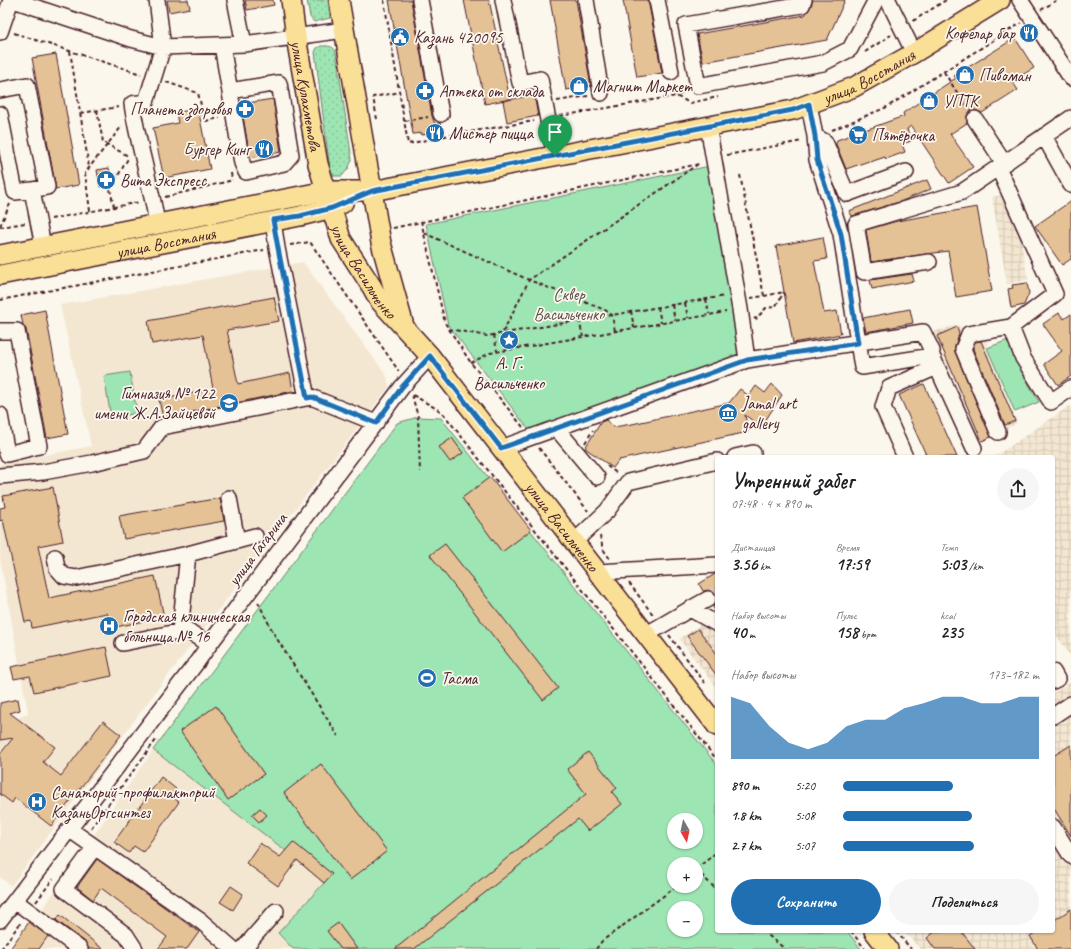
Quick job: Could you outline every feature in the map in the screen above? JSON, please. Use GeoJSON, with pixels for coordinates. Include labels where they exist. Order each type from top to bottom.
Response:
{"type":"FeatureCollection","features":[{"type":"Feature","properties":{"kind":"main road","name":"улица Кулахметова"},"geometry":{"type":"LineString","coordinates":[[291,0],[318,164],[329,200]]}},
{"type":"Feature","properties":{"kind":"main road"},"geometry":{"type":"LineString","coordinates":[[339,0],[372,191]]}},
{"type":"Feature","properties":{"kind":"main road","name":"улица Восстания"},"geometry":{"type":"LineString","coordinates":[[0,255],[157,224],[329,200],[793,110],[854,87],[914,53],[1000,0]]}},
{"type":"Feature","properties":{"kind":"main road","name":"улица Васильченко"},"geometry":{"type":"LineString","coordinates":[[372,191],[381,243],[405,329]]}},
{"type":"Feature","properties":{"kind":"main road","name":"улица Восстания"},"geometry":{"type":"LineString","coordinates":[[0,274],[300,216],[329,200]]}},
{"type":"Feature","properties":{"kind":"main road","name":"улица Васильченко"},"geometry":{"type":"LineString","coordinates":[[329,200],[341,239],[379,300],[430,356],[598,572],[654,630],[715,723]]}},
{"type":"Feature","properties":{"kind":"main road"},"geometry":{"type":"LineString","coordinates":[[876,933],[888,949]]}},
{"type":"Feature","properties":{"kind":"street"},"geometry":{"type":"LineString","coordinates":[[0,32],[12,0],[53,7],[131,39],[163,47],[244,44],[344,30]]}},
{"type":"Feature","properties":{"kind":"street"},"geometry":{"type":"LineString","coordinates":[[157,0],[163,47],[146,102],[132,109],[157,224]]}},
{"type":"Feature","properties":{"kind":"street"},"geometry":{"type":"LineString","coordinates":[[235,0],[244,44]]}},
{"type":"Feature","properties":{"kind":"street"},"geometry":{"type":"LineString","coordinates":[[420,0],[441,114]]}},
{"type":"Feature","properties":{"kind":"street"},"geometry":{"type":"LineString","coordinates":[[503,0],[520,83],[540,79],[555,156]]}},
{"type":"Feature","properties":{"kind":"street"},"geometry":{"type":"LineString","coordinates":[[586,0],[601,93]]}},
{"type":"Feature","properties":{"kind":"street"},"geometry":{"type":"LineString","coordinates":[[657,0],[673,79]]}},
{"type":"Feature","properties":{"kind":"street"},"geometry":{"type":"LineString","coordinates":[[804,0],[802,5],[686,25],[698,86],[823,63],[850,49],[876,0]]}},
{"type":"Feature","properties":{"kind":"street"},"geometry":{"type":"LineString","coordinates":[[888,0],[914,53]]}},
{"type":"Feature","properties":{"kind":"street"},"geometry":{"type":"LineString","coordinates":[[1020,0],[1069,70]]}},
{"type":"Feature","properties":{"kind":"street"},"geometry":{"type":"LineString","coordinates":[[222,45],[242,163],[246,172],[284,163],[291,155],[279,83],[230,91]]}},
{"type":"Feature","properties":{"kind":"street"},"geometry":{"type":"LineString","coordinates":[[0,90],[27,84],[47,187],[15,192],[0,114]]}},
{"type":"Feature","properties":{"kind":"street"},"geometry":{"type":"LineString","coordinates":[[809,104],[815,136],[817,160],[841,234],[862,367],[932,356],[974,448]]}},
{"type":"Feature","properties":{"kind":"street"},"geometry":{"type":"LineString","coordinates":[[929,262],[864,272],[856,224],[962,192],[1071,118]]}},
{"type":"Feature","properties":{"kind":"street"},"geometry":{"type":"LineString","coordinates":[[975,119],[1001,165],[1055,294],[1011,327],[969,334],[963,349],[998,432]]}},
{"type":"Feature","properties":{"kind":"street"},"geometry":{"type":"LineString","coordinates":[[708,126],[734,310],[747,360]]}},
{"type":"Feature","properties":{"kind":"street"},"geometry":{"type":"LineString","coordinates":[[815,136],[825,142],[847,194],[906,172]]}},
{"type":"Feature","properties":{"kind":"street"},"geometry":{"type":"LineString","coordinates":[[1044,136],[1071,185]]}},
{"type":"Feature","properties":{"kind":"street"},"geometry":{"type":"LineString","coordinates":[[32,190],[43,246]]}},
{"type":"Feature","properties":{"kind":"street"},"geometry":{"type":"LineString","coordinates":[[273,220],[307,398]]}},
{"type":"Feature","properties":{"kind":"street"},"geometry":{"type":"LineString","coordinates":[[1011,327],[1023,358],[1051,402],[1071,388]]}},
{"type":"Feature","properties":{"kind":"street"},"geometry":{"type":"LineString","coordinates":[[0,330],[17,331],[39,446],[3,456],[0,415]]}},
{"type":"Feature","properties":{"kind":"street"},"geometry":{"type":"LineString","coordinates":[[501,448],[747,360],[923,332],[932,351]]}},
{"type":"Feature","properties":{"kind":"street","name":"улица Гагарина"},"geometry":{"type":"LineString","coordinates":[[0,920],[197,662],[402,387],[430,356]]}},
{"type":"Feature","properties":{"kind":"street"},"geometry":{"type":"LineString","coordinates":[[904,455],[883,407],[889,388],[937,367]]}},
{"type":"Feature","properties":{"kind":"street"},"geometry":{"type":"LineString","coordinates":[[0,476],[43,472],[144,451],[162,427],[312,397],[376,423]]}},
{"type":"Feature","properties":{"kind":"street"},"geometry":{"type":"LineString","coordinates":[[557,428],[599,469]]}},
{"type":"Feature","properties":{"kind":"street"},"geometry":{"type":"LineString","coordinates":[[744,455],[753,453]]}},
{"type":"Feature","properties":{"kind":"street"},"geometry":{"type":"LineString","coordinates":[[574,542],[607,511],[628,482],[715,461]]}},
{"type":"Feature","properties":{"kind":"street"},"geometry":{"type":"LineString","coordinates":[[229,498],[237,541]]}},
{"type":"Feature","properties":{"kind":"street"},"geometry":{"type":"LineString","coordinates":[[55,557],[57,568],[64,576],[76,578],[188,554],[255,536]]}},
{"type":"Feature","properties":{"kind":"street"},"geometry":{"type":"LineString","coordinates":[[180,631],[188,554]]}},
{"type":"Feature","properties":{"kind":"street"},"geometry":{"type":"LineString","coordinates":[[598,572],[715,565]]}},
{"type":"Feature","properties":{"kind":"street"},"geometry":{"type":"LineString","coordinates":[[654,630],[708,599]]}},
{"type":"Feature","properties":{"kind":"street"},"geometry":{"type":"LineString","coordinates":[[690,609],[715,623]]}},
{"type":"Feature","properties":{"kind":"street"},"geometry":{"type":"LineString","coordinates":[[123,643],[187,630],[209,644]]}},
{"type":"Feature","properties":{"kind":"street"},"geometry":{"type":"LineString","coordinates":[[1055,715],[1071,704]]}},
{"type":"Feature","properties":{"kind":"street"},"geometry":{"type":"LineString","coordinates":[[69,830],[198,919],[234,949]]}},
{"type":"Feature","properties":{"kind":"street"},"geometry":{"type":"LineString","coordinates":[[1055,830],[1071,856]]}},
{"type":"Feature","properties":{"kind":"street"},"geometry":{"type":"LineString","coordinates":[[94,848],[64,889],[126,935],[135,949]]}},
{"type":"Feature","properties":{"kind":"street"},"geometry":{"type":"LineString","coordinates":[[15,901],[80,949]]}},
{"type":"Feature","properties":{"kind":"street"},"geometry":{"type":"LineString","coordinates":[[243,949],[276,912]]}},
{"type":"Feature","properties":{"kind":"path"},"geometry":{"type":"LineString","coordinates":[[384,0],[408,144],[445,136],[676,96],[698,86]]}},
{"type":"Feature","properties":{"kind":"path"},"geometry":{"type":"LineString","coordinates":[[862,53],[946,0]]}},
{"type":"Feature","properties":{"kind":"path"},"geometry":{"type":"LineString","coordinates":[[721,156],[801,142],[887,107],[1057,0]]}},
{"type":"Feature","properties":{"kind":"path"},"geometry":{"type":"LineString","coordinates":[[70,51],[89,167]]}},
{"type":"Feature","properties":{"kind":"path"},"geometry":{"type":"LineString","coordinates":[[944,72],[975,119]]}},
{"type":"Feature","properties":{"kind":"path"},"geometry":{"type":"LineString","coordinates":[[673,79],[676,96]]}},
{"type":"Feature","properties":{"kind":"path"},"geometry":{"type":"LineString","coordinates":[[377,122],[373,97],[400,92]]}},
{"type":"Feature","properties":{"kind":"path"},"geometry":{"type":"LineString","coordinates":[[545,103],[601,93]]}},
{"type":"Feature","properties":{"kind":"path"},"geometry":{"type":"LineString","coordinates":[[676,96],[690,103],[721,97]]}},
{"type":"Feature","properties":{"kind":"path"},"geometry":{"type":"LineString","coordinates":[[81,114],[97,110],[132,109]]}},
{"type":"Feature","properties":{"kind":"path"},"geometry":{"type":"LineString","coordinates":[[90,211],[85,173],[108,144],[132,109]]}},
{"type":"Feature","properties":{"kind":"path"},"geometry":{"type":"LineString","coordinates":[[97,110],[103,142],[144,164]]}},
{"type":"Feature","properties":{"kind":"path"},"geometry":{"type":"LineString","coordinates":[[114,207],[110,189],[129,156]]}},
{"type":"Feature","properties":{"kind":"path"},"geometry":{"type":"LineString","coordinates":[[388,229],[699,164],[529,280],[503,333]]}},
{"type":"Feature","properties":{"kind":"path"},"geometry":{"type":"LineString","coordinates":[[740,175],[764,296]]}},
{"type":"Feature","properties":{"kind":"path"},"geometry":{"type":"LineString","coordinates":[[0,226],[15,192]]}},
{"type":"Feature","properties":{"kind":"path"},"geometry":{"type":"LineString","coordinates":[[421,221],[445,322],[472,363],[596,522],[603,549],[620,571],[654,630],[708,687]]}},
{"type":"Feature","properties":{"kind":"path"},"geometry":{"type":"LineString","coordinates":[[424,233],[529,280],[605,310],[612,315],[615,331]]}},
{"type":"Feature","properties":{"kind":"path"},"geometry":{"type":"LineString","coordinates":[[0,300],[310,242],[398,370],[398,377]]}},
{"type":"Feature","properties":{"kind":"path"},"geometry":{"type":"LineString","coordinates":[[472,363],[490,353],[734,310],[748,299],[784,292],[775,307],[766,308],[756,319]]}},
{"type":"Feature","properties":{"kind":"path"},"geometry":{"type":"LineString","coordinates":[[449,328],[487,336],[726,296]]}},
{"type":"Feature","properties":{"kind":"path"},"geometry":{"type":"LineString","coordinates":[[706,299],[709,314]]}},
{"type":"Feature","properties":{"kind":"path"},"geometry":{"type":"LineString","coordinates":[[685,303],[688,318]]}},
{"type":"Feature","properties":{"kind":"path"},"geometry":{"type":"LineString","coordinates":[[672,305],[675,320]]}},
{"type":"Feature","properties":{"kind":"path"},"geometry":{"type":"LineString","coordinates":[[658,307],[661,323]]}},
{"type":"Feature","properties":{"kind":"path"},"geometry":{"type":"LineString","coordinates":[[631,312],[634,328]]}},
{"type":"Feature","properties":{"kind":"path"},"geometry":{"type":"LineString","coordinates":[[579,320],[582,337]]}},
{"type":"Feature","properties":{"kind":"path"},"geometry":{"type":"LineString","coordinates":[[494,335],[497,352]]}},
{"type":"Feature","properties":{"kind":"path"},"geometry":{"type":"LineString","coordinates":[[420,472],[418,417],[412,394],[442,412],[715,757]]}},
{"type":"Feature","properties":{"kind":"path"},"geometry":{"type":"LineString","coordinates":[[582,448],[594,429]]}},
{"type":"Feature","properties":{"kind":"path"},"geometry":{"type":"LineString","coordinates":[[599,469],[628,482]]}},
{"type":"Feature","properties":{"kind":"path"},"geometry":{"type":"LineString","coordinates":[[258,602],[274,634],[338,736]]}},
{"type":"Feature","properties":{"kind":"path"},"geometry":{"type":"LineString","coordinates":[[703,864],[715,854]]}},
{"type":"Feature","properties":{"kind":"path"},"geometry":{"type":"LineString","coordinates":[[703,877],[715,888]]}},
{"type":"Feature","properties":{"kind":"path"},"geometry":{"type":"LineString","coordinates":[[596,949],[602,941],[667,893]]}},
{"type":"Feature","properties":{"kind":"path"},"geometry":{"type":"LineString","coordinates":[[765,933],[785,949]]}},
{"type":"Feature","properties":{"kind":"path"},"geometry":{"type":"LineString","coordinates":[[853,933],[865,949]]}},
{"type":"Feature","properties":{"kind":"path"},"geometry":{"type":"LineString","coordinates":[[898,933],[911,949]]}},
{"type":"Feature","properties":{"kind":"shaded area"},"geometry":{"type":"Polygon","coordinates":[[[1013,193],[1028,280],[1007,284],[992,197],[1013,193]]]}},
{"type":"Feature","properties":{"kind":"shaded area"},"geometry":{"type":"Polygon","coordinates":[[[303,262],[387,376],[389,387],[154,694],[11,886],[0,877],[0,727],[28,713],[0,558],[0,524],[6,522],[0,486],[0,464],[91,446],[60,305],[303,262]]]}},
{"type":"Feature","properties":{"kind":"shaded area"},"geometry":{"type":"Polygon","coordinates":[[[956,325],[983,335],[988,345],[985,347],[1017,423],[982,442],[933,332],[956,325]]]}},
{"type":"Feature","properties":{"kind":"shaded area"},"geometry":{"type":"Polygon","coordinates":[[[1071,405],[1071,657],[1055,633],[1055,455],[997,455],[1071,405]]]}},
{"type":"Feature","properties":{"kind":"shaded area"},"geometry":{"type":"Polygon","coordinates":[[[706,621],[715,632],[715,685],[679,639],[706,621]]]}},
{"type":"Feature","properties":{"kind":"shaded area"},"geometry":{"type":"Polygon","coordinates":[[[1071,682],[1071,949],[920,949],[906,933],[1055,933],[1055,692],[1071,682]]]}},
{"type":"Feature","properties":{"kind":"shaded area"},"geometry":{"type":"Polygon","coordinates":[[[153,750],[286,851],[324,883],[279,933],[293,949],[10,949],[48,901],[153,750]]]}},
{"type":"Feature","properties":{"kind":"green space"},"geometry":{"type":"Polygon","coordinates":[[[307,0],[328,0],[330,18],[314,22],[310,17],[307,0]]]}},
{"type":"Feature","properties":{"kind":"green space"},"geometry":{"type":"Polygon","coordinates":[[[321,46],[332,47],[336,53],[352,160],[348,169],[342,176],[334,176],[330,170],[315,52],[317,48],[321,46]]]}},
{"type":"Feature","properties":{"kind":"green space","name":"Сквер Васильченко"},"geometry":{"type":"Polygon","coordinates":[[[710,166],[743,357],[529,430],[448,325],[426,224],[710,166]]]}},
{"type":"Feature","properties":{"kind":"green space"},"geometry":{"type":"Polygon","coordinates":[[[1008,340],[1023,374],[1039,402],[1015,412],[987,348],[1008,340]]]}},
{"type":"Feature","properties":{"kind":"green space"},"geometry":{"type":"Polygon","coordinates":[[[130,372],[137,413],[111,418],[104,376],[130,372]]]}},
{"type":"Feature","properties":{"kind":"green space","name":"Тасма"},"geometry":{"type":"Polygon","coordinates":[[[418,417],[441,418],[715,762],[715,933],[849,933],[861,949],[293,949],[278,933],[324,883],[286,851],[153,750],[397,423],[418,417]]]}},
{"type":"Feature","properties":{"kind":"building"},"geometry":{"type":"Polygon","coordinates":[[[167,0],[188,0],[190,8],[169,12],[167,0]]]}},
{"type":"Feature","properties":{"kind":"building"},"geometry":{"type":"Polygon","coordinates":[[[245,0],[273,0],[274,5],[247,10],[245,0]]]}},
{"type":"Feature","properties":{"kind":"building"},"geometry":{"type":"Polygon","coordinates":[[[389,0],[411,0],[432,116],[435,124],[440,123],[442,132],[422,135],[422,133],[413,134],[389,0]]]}},
{"type":"Feature","properties":{"kind":"building"},"geometry":{"type":"Polygon","coordinates":[[[464,0],[489,0],[510,99],[485,104],[464,0]]]}},
{"type":"Feature","properties":{"kind":"building"},"geometry":{"type":"Polygon","coordinates":[[[550,0],[576,0],[591,86],[566,90],[550,0]]]}},
{"type":"Feature","properties":{"kind":"building"},"geometry":{"type":"Polygon","coordinates":[[[623,0],[648,0],[662,73],[637,77],[623,0]]]}},
{"type":"Feature","properties":{"kind":"building"},"geometry":{"type":"Polygon","coordinates":[[[813,0],[845,0],[827,40],[703,62],[697,34],[805,15],[813,0]]]}},
{"type":"Feature","properties":{"kind":"building"},"geometry":{"type":"Polygon","coordinates":[[[1015,38],[1034,68],[1012,81],[1018,90],[982,113],[975,110],[970,111],[967,115],[967,123],[950,134],[973,167],[949,183],[911,126],[907,129],[911,141],[902,144],[905,152],[886,159],[885,157],[870,162],[869,161],[846,169],[836,144],[837,140],[904,116],[903,113],[956,78],[954,76],[1015,38]]]}},
{"type":"Feature","properties":{"kind":"building"},"geometry":{"type":"Polygon","coordinates":[[[56,54],[79,185],[56,189],[32,58],[56,54]]]}},
{"type":"Feature","properties":{"kind":"building"},"geometry":{"type":"Polygon","coordinates":[[[534,95],[538,116],[507,122],[503,101],[534,95]]]}},
{"type":"Feature","properties":{"kind":"building"},"geometry":{"type":"Polygon","coordinates":[[[273,99],[281,152],[250,158],[241,104],[273,99]]]}},
{"type":"Feature","properties":{"kind":"building"},"geometry":{"type":"Polygon","coordinates":[[[198,108],[210,169],[164,178],[153,128],[178,123],[176,113],[198,108]]]}},
{"type":"Feature","properties":{"kind":"building"},"geometry":{"type":"Polygon","coordinates":[[[109,168],[112,184],[100,187],[97,170],[109,168]]]}},
{"type":"Feature","properties":{"kind":"building"},"geometry":{"type":"Polygon","coordinates":[[[927,180],[931,189],[902,201],[852,216],[849,211],[927,180]]]}},
{"type":"Feature","properties":{"kind":"building"},"geometry":{"type":"Polygon","coordinates":[[[1071,201],[1071,259],[1062,265],[1035,226],[1071,201]]]}},
{"type":"Feature","properties":{"kind":"building"},"geometry":{"type":"Polygon","coordinates":[[[977,207],[992,291],[956,297],[948,251],[871,262],[866,230],[897,221],[977,207]]]}},
{"type":"Feature","properties":{"kind":"building"},"geometry":{"type":"Polygon","coordinates":[[[823,237],[827,259],[814,261],[824,313],[837,311],[841,334],[793,343],[776,246],[823,237]]]}},
{"type":"Feature","properties":{"kind":"building"},"geometry":{"type":"Polygon","coordinates":[[[912,274],[914,281],[872,289],[870,280],[912,274]]]}},
{"type":"Feature","properties":{"kind":"building"},"geometry":{"type":"Polygon","coordinates":[[[1027,283],[1029,293],[1024,305],[1011,308],[1008,289],[1013,288],[1012,285],[1027,283]]]}},
{"type":"Feature","properties":{"kind":"building"},"geometry":{"type":"Polygon","coordinates":[[[274,297],[279,321],[227,330],[238,384],[290,373],[293,391],[163,418],[159,400],[213,389],[203,335],[152,344],[148,321],[274,297]]]}},
{"type":"Feature","properties":{"kind":"building"},"geometry":{"type":"Polygon","coordinates":[[[910,309],[913,323],[866,332],[863,318],[910,309]]]}},
{"type":"Feature","properties":{"kind":"building"},"geometry":{"type":"Polygon","coordinates":[[[45,310],[68,434],[47,438],[26,329],[23,325],[21,315],[45,310]]]}},
{"type":"Feature","properties":{"kind":"building"},"geometry":{"type":"Polygon","coordinates":[[[1059,313],[1064,319],[1071,314],[1071,376],[1058,385],[1044,364],[1062,351],[1043,324],[1059,313]]]}},
{"type":"Feature","properties":{"kind":"building"},"geometry":{"type":"Polygon","coordinates":[[[957,327],[959,334],[955,346],[955,352],[991,437],[982,441],[937,336],[957,327]]]}},
{"type":"Feature","properties":{"kind":"building"},"geometry":{"type":"Polygon","coordinates":[[[981,341],[1015,421],[1005,425],[973,349],[975,342],[981,341]]]}},
{"type":"Feature","properties":{"kind":"building"},"geometry":{"type":"Polygon","coordinates":[[[772,384],[782,395],[761,427],[745,415],[748,432],[619,460],[613,468],[585,448],[601,422],[606,420],[614,427],[729,403],[740,389],[749,396],[756,386],[765,393],[772,384]]]}},
{"type":"Feature","properties":{"kind":"building"},"geometry":{"type":"Polygon","coordinates":[[[924,384],[956,455],[926,455],[899,395],[924,384]]]}},
{"type":"Feature","properties":{"kind":"building"},"geometry":{"type":"Polygon","coordinates":[[[452,438],[463,453],[450,462],[439,447],[452,438]]]}},
{"type":"Feature","properties":{"kind":"building"},"geometry":{"type":"Polygon","coordinates":[[[490,477],[531,530],[502,552],[462,498],[490,477]]]}},
{"type":"Feature","properties":{"kind":"building"},"geometry":{"type":"Polygon","coordinates":[[[53,487],[63,541],[38,546],[49,598],[155,576],[164,617],[111,628],[107,613],[32,628],[31,621],[25,622],[3,520],[0,521],[0,508],[5,507],[3,496],[53,487]]]}},
{"type":"Feature","properties":{"kind":"building"},"geometry":{"type":"Polygon","coordinates":[[[220,498],[224,521],[124,539],[119,516],[220,498]]]}},
{"type":"Feature","properties":{"kind":"building"},"geometry":{"type":"Polygon","coordinates":[[[445,544],[558,688],[543,700],[430,555],[445,544]]]}},
{"type":"Feature","properties":{"kind":"building"},"geometry":{"type":"Polygon","coordinates":[[[715,574],[715,593],[709,590],[703,591],[699,584],[715,574]]]}},
{"type":"Feature","properties":{"kind":"building"},"geometry":{"type":"Polygon","coordinates":[[[698,629],[715,651],[715,673],[687,636],[698,629]]]}},
{"type":"Feature","properties":{"kind":"building"},"geometry":{"type":"Polygon","coordinates":[[[106,647],[112,676],[34,692],[30,676],[14,679],[11,667],[106,647]]]}},
{"type":"Feature","properties":{"kind":"building"},"geometry":{"type":"Polygon","coordinates":[[[18,699],[20,710],[10,713],[55,747],[43,762],[61,776],[103,721],[121,735],[51,826],[15,798],[12,803],[0,794],[0,754],[13,738],[0,740],[0,703],[18,699]]]}},
{"type":"Feature","properties":{"kind":"building"},"geometry":{"type":"Polygon","coordinates":[[[216,706],[264,774],[228,800],[180,731],[216,706]]]}},
{"type":"Feature","properties":{"kind":"building"},"geometry":{"type":"Polygon","coordinates":[[[1071,745],[1071,836],[1055,810],[1055,755],[1071,745]]]}},
{"type":"Feature","properties":{"kind":"building"},"geometry":{"type":"Polygon","coordinates":[[[588,752],[617,788],[612,792],[622,804],[588,831],[578,819],[414,949],[395,949],[586,794],[567,769],[588,752]]]}},
{"type":"Feature","properties":{"kind":"building"},"geometry":{"type":"Polygon","coordinates":[[[321,764],[387,851],[350,880],[284,793],[321,764]]]}},
{"type":"Feature","properties":{"kind":"building"},"geometry":{"type":"Polygon","coordinates":[[[161,777],[176,789],[171,796],[179,802],[143,852],[134,846],[129,853],[114,842],[161,777]]]}},
{"type":"Feature","properties":{"kind":"building"},"geometry":{"type":"Polygon","coordinates":[[[260,808],[267,815],[259,822],[252,815],[260,808]]]}},
{"type":"Feature","properties":{"kind":"building"},"geometry":{"type":"Polygon","coordinates":[[[293,842],[332,874],[324,883],[297,860],[278,886],[246,863],[260,843],[280,857],[293,842]]]}},
{"type":"Feature","properties":{"kind":"building"},"geometry":{"type":"Polygon","coordinates":[[[97,859],[199,932],[187,949],[158,949],[167,937],[101,888],[93,900],[77,887],[97,859]]]}},
{"type":"Feature","properties":{"kind":"building"},"geometry":{"type":"Polygon","coordinates":[[[231,886],[243,894],[233,910],[220,902],[231,886]]]}},
{"type":"Feature","properties":{"kind":"building"},"geometry":{"type":"Polygon","coordinates":[[[1071,909],[1071,949],[1038,949],[1030,936],[1035,933],[1055,933],[1055,920],[1071,909]]]}},
{"type":"Feature","properties":{"kind":"building"},"geometry":{"type":"Polygon","coordinates":[[[60,915],[103,949],[89,949],[85,942],[56,920],[60,915]]]}},
{"type":"Feature","properties":{"kind":"building"},"geometry":{"type":"Polygon","coordinates":[[[29,922],[48,936],[39,949],[10,949],[29,922]]]}},
{"type":"Feature","properties":{"kind":"building"},"geometry":{"type":"Polygon","coordinates":[[[338,923],[357,949],[341,949],[327,931],[338,923]]]}},
{"type":"Feature","properties":{"kind":"building"},"geometry":{"type":"Polygon","coordinates":[[[933,933],[963,933],[975,949],[935,949],[927,938],[933,933]]]}},
{"type":"Feature","properties":{"kind":"tunnel"},"geometry":{"type":"LineString","coordinates":[[708,599],[715,594]]}},
{"type":"Feature","properties":{"kind":"place","name":"Кофелар бар"},"geometry":{"type":"Point","coordinates":[1029,33]}},
{"type":"Feature","properties":{"kind":"place","name":"Казань 420095"},"geometry":{"type":"Point","coordinates":[400,37]}},
{"type":"Feature","properties":{"kind":"place","name":"Пивоман"},"geometry":{"type":"Point","coordinates":[965,75]}},
{"type":"Feature","properties":{"kind":"place","name":"Магнит Маркет"},"geometry":{"type":"Point","coordinates":[579,86]}},
{"type":"Feature","properties":{"kind":"place","name":"Аптека от склада"},"geometry":{"type":"Point","coordinates":[425,91]}},
{"type":"Feature","properties":{"kind":"place","name":"УПТК"},"geometry":{"type":"Point","coordinates":[929,101]}},
{"type":"Feature","properties":{"kind":"place","name":"Планета здоровья"},"geometry":{"type":"Point","coordinates":[245,109]}},
{"type":"Feature","properties":{"kind":"place","name":"Мистер пицца"},"geometry":{"type":"Point","coordinates":[435,133]}},
{"type":"Feature","properties":{"kind":"place","name":"Пятёрочка"},"geometry":{"type":"Point","coordinates":[858,135]}},
{"type":"Feature","properties":{"kind":"place","name":"Бургер Кинг"},"geometry":{"type":"Point","coordinates":[264,149]}},
{"type":"Feature","properties":{"kind":"place","name":"Вита Экспресс"},"geometry":{"type":"Point","coordinates":[106,180]}},
{"type":"Feature","properties":{"kind":"place","name":"А. Г. Васильченко"},"geometry":{"type":"Point","coordinates":[509,340]}},
{"type":"Feature","properties":{"kind":"place","name":"Гимназия № 122 имени Ж.А.Зайцевой"},"geometry":{"type":"Point","coordinates":[229,403]}},
{"type":"Feature","properties":{"kind":"place","name":"Jamal art gallery"},"geometry":{"type":"Point","coordinates":[728,413]}},
{"type":"Feature","properties":{"kind":"place","name":"Городская клиническая больница № 16"},"geometry":{"type":"Point","coordinates":[109,626]}},
{"type":"Feature","properties":{"kind":"place","name":"Тасма"},"geometry":{"type":"Point","coordinates":[427,678]}},
{"type":"Feature","properties":{"kind":"place","name":"Санаторий-профилакторий КазаньОргсинтез"},"geometry":{"type":"Point","coordinates":[37,802]}},
{"type":"Feature","properties":{"kind":"route"},"geometry":{"type":"LineString","coordinates":[[809,104],[815,136],[817,160],[841,234],[858,343],[747,360],[501,448],[430,356],[402,387],[376,423],[312,397],[307,398],[273,220],[300,216],[332,208],[372,191],[555,156],[793,110],[809,104]]}}]}
